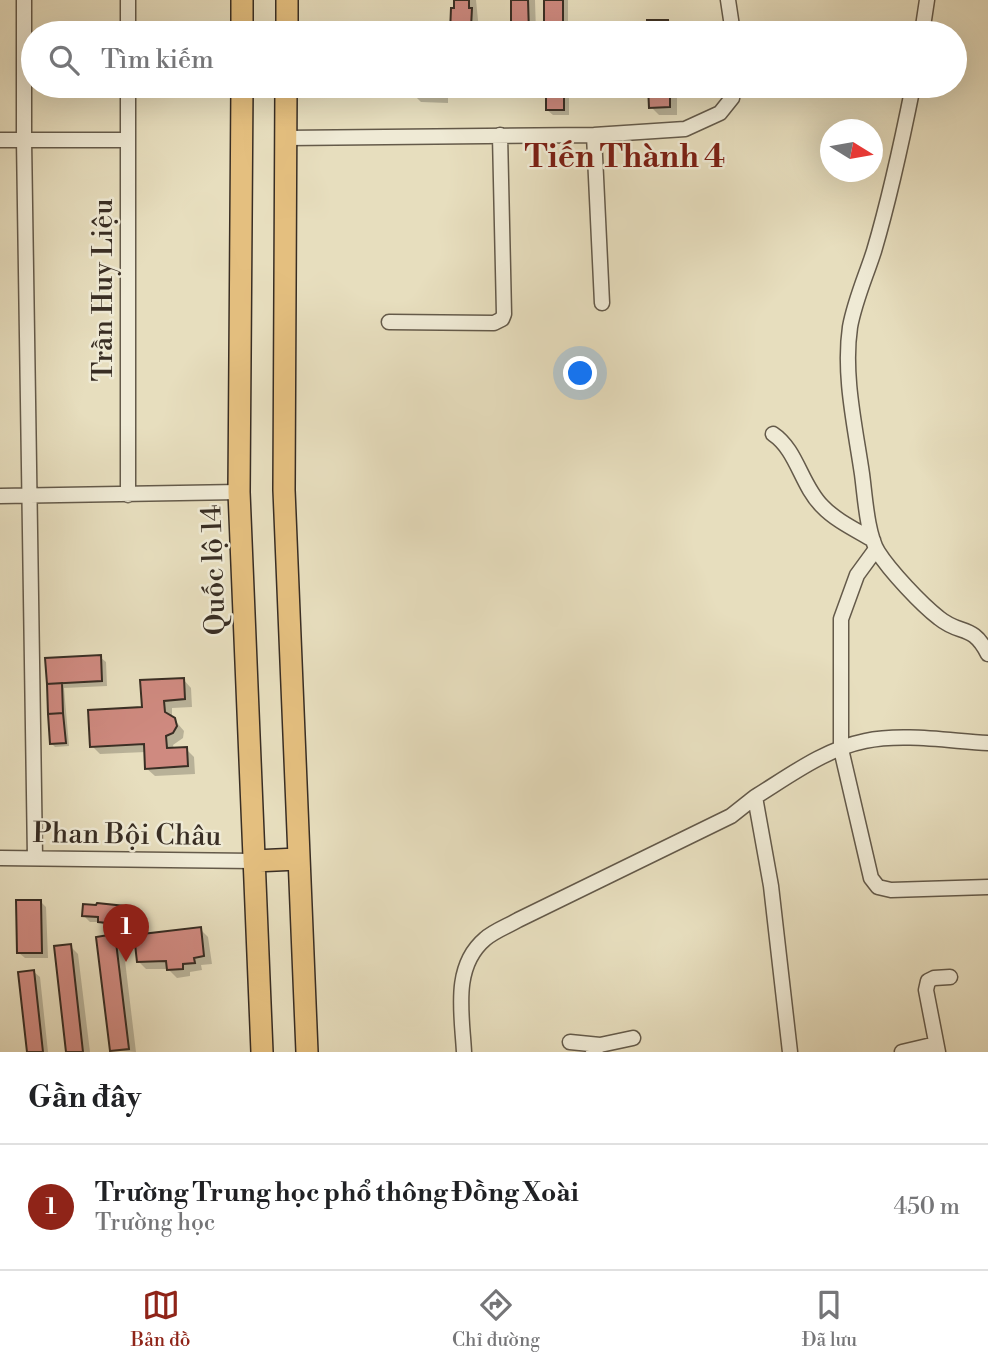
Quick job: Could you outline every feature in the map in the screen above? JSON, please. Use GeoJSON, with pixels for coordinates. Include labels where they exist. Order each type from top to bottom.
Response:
{"type":"FeatureCollection","features":[{"type":"Feature","properties":{"kind":"highway"},"geometry":{"type":"LineString","coordinates":[[242,0],[242,21]]}},
{"type":"Feature","properties":{"kind":"highway"},"geometry":{"type":"LineString","coordinates":[[287,0],[287,21]]}},
{"type":"Feature","properties":{"kind":"highway","name":"Quốc lộ 14"},"geometry":{"type":"LineString","coordinates":[[242,98],[239,492],[262,1052]]}},
{"type":"Feature","properties":{"kind":"highway"},"geometry":{"type":"LineString","coordinates":[[286,98],[284,490],[307,1052]]}},
{"type":"Feature","properties":{"kind":"highway"},"geometry":{"type":"LineString","coordinates":[[254,861],[298,859]]}},
{"type":"Feature","properties":{"kind":"street"},"geometry":{"type":"LineString","coordinates":[[24,0],[24,21]]}},
{"type":"Feature","properties":{"kind":"street"},"geometry":{"type":"LineString","coordinates":[[128,0],[128,21]]}},
{"type":"Feature","properties":{"kind":"street"},"geometry":{"type":"LineString","coordinates":[[728,0],[731,21]]}},
{"type":"Feature","properties":{"kind":"street"},"geometry":{"type":"LineString","coordinates":[[924,21],[927,0]]}},
{"type":"Feature","properties":{"kind":"street"},"geometry":{"type":"LineString","coordinates":[[23,98],[35,858]]}},
{"type":"Feature","properties":{"kind":"street","name":"Trần Huy Liệu"},"geometry":{"type":"LineString","coordinates":[[128,98],[128,495]]}},
{"type":"Feature","properties":{"kind":"street"},"geometry":{"type":"LineString","coordinates":[[286,138],[594,135],[684,129],[720,113],[732,98]]}},
{"type":"Feature","properties":{"kind":"street"},"geometry":{"type":"LineString","coordinates":[[910,98],[887,202],[850,328],[848,359],[851,395],[874,545],[857,575],[841,619],[841,748],[867,865],[871,878],[878,887],[904,890],[988,887]]}},
{"type":"Feature","properties":{"kind":"street"},"geometry":{"type":"LineString","coordinates":[[389,322],[494,323],[502,319],[500,135]]}},
{"type":"Feature","properties":{"kind":"street"},"geometry":{"type":"LineString","coordinates":[[594,135],[602,303]]}},
{"type":"Feature","properties":{"kind":"street"},"geometry":{"type":"LineString","coordinates":[[0,140],[128,140]]}},
{"type":"Feature","properties":{"kind":"street"},"geometry":{"type":"LineString","coordinates":[[773,434],[788,448],[802,477],[822,507],[874,545],[887,564],[939,618],[984,638],[988,654]]}},
{"type":"Feature","properties":{"kind":"street"},"geometry":{"type":"LineString","coordinates":[[0,496],[239,492]]}},
{"type":"Feature","properties":{"kind":"street"},"geometry":{"type":"LineString","coordinates":[[464,1052],[460,1004],[462,985],[467,964],[485,939],[518,920],[731,816],[755,797],[841,748],[889,738],[988,743]]}},
{"type":"Feature","properties":{"kind":"street"},"geometry":{"type":"LineString","coordinates":[[755,797],[771,887],[790,1052]]}},
{"type":"Feature","properties":{"kind":"street","name":"Phan Bội Châu"},"geometry":{"type":"LineString","coordinates":[[0,858],[254,861]]}},
{"type":"Feature","properties":{"kind":"street"},"geometry":{"type":"LineString","coordinates":[[902,1052],[937,1048],[926,990],[928,981],[950,976]]}},
{"type":"Feature","properties":{"kind":"street"},"geometry":{"type":"LineString","coordinates":[[570,1042],[596,1048],[633,1038]]}},
{"type":"Feature","properties":{"kind":"building"},"geometry":{"type":"Polygon","coordinates":[[[454,0],[469,0],[471,21],[450,21],[451,8],[454,8],[454,0]]]}},
{"type":"Feature","properties":{"kind":"building"},"geometry":{"type":"Polygon","coordinates":[[[511,0],[528,0],[529,21],[511,21],[511,0]]]}},
{"type":"Feature","properties":{"kind":"building"},"geometry":{"type":"Polygon","coordinates":[[[544,0],[563,0],[563,21],[544,21],[544,0]]]}},
{"type":"Feature","properties":{"kind":"building"},"geometry":{"type":"Polygon","coordinates":[[[546,98],[564,98],[564,110],[546,110],[546,98]]]}},
{"type":"Feature","properties":{"kind":"building"},"geometry":{"type":"Polygon","coordinates":[[[649,98],[670,98],[670,107],[649,108],[649,98]]]}},
{"type":"Feature","properties":{"kind":"building"},"geometry":{"type":"Polygon","coordinates":[[[101,655],[102,681],[47,684],[45,658],[101,655]]]}},
{"type":"Feature","properties":{"kind":"building"},"geometry":{"type":"Polygon","coordinates":[[[184,678],[185,699],[164,701],[165,712],[175,718],[177,726],[173,733],[166,736],[167,748],[187,747],[188,766],[145,769],[144,744],[90,747],[88,710],[142,707],[140,680],[184,678]]]}},
{"type":"Feature","properties":{"kind":"building"},"geometry":{"type":"Polygon","coordinates":[[[62,683],[63,713],[48,714],[47,684],[62,683]]]}},
{"type":"Feature","properties":{"kind":"building"},"geometry":{"type":"Polygon","coordinates":[[[63,713],[66,743],[50,744],[48,714],[63,713]]]}},
{"type":"Feature","properties":{"kind":"building"},"geometry":{"type":"Polygon","coordinates":[[[16,900],[41,900],[42,953],[17,953],[16,900]]]}},
{"type":"Feature","properties":{"kind":"building"},"geometry":{"type":"Polygon","coordinates":[[[83,904],[125,906],[125,918],[108,917],[107,923],[98,922],[98,917],[82,916],[83,904]]]}},
{"type":"Feature","properties":{"kind":"building"},"geometry":{"type":"Polygon","coordinates":[[[201,927],[204,956],[194,958],[195,963],[183,964],[183,969],[167,970],[166,961],[137,962],[134,935],[201,927]]]}},
{"type":"Feature","properties":{"kind":"building"},"geometry":{"type":"Polygon","coordinates":[[[115,934],[129,1049],[110,1051],[96,937],[115,934]]]}},
{"type":"Feature","properties":{"kind":"building"},"geometry":{"type":"Polygon","coordinates":[[[71,944],[83,1052],[66,1052],[54,946],[71,944]]]}},
{"type":"Feature","properties":{"kind":"building"},"geometry":{"type":"Polygon","coordinates":[[[34,970],[43,1052],[27,1052],[18,972],[34,970]]]}},
{"type":"Feature","properties":{"kind":"place","name":"Trường Trung học phổ thông Đồng Xoài"},"geometry":{"type":"Point","coordinates":[126,962]}},
{"type":"Feature","properties":{"kind":"district","name":"Tiến Thành 4"},"geometry":{"type":"Point","coordinates":[625,157]}}]}
